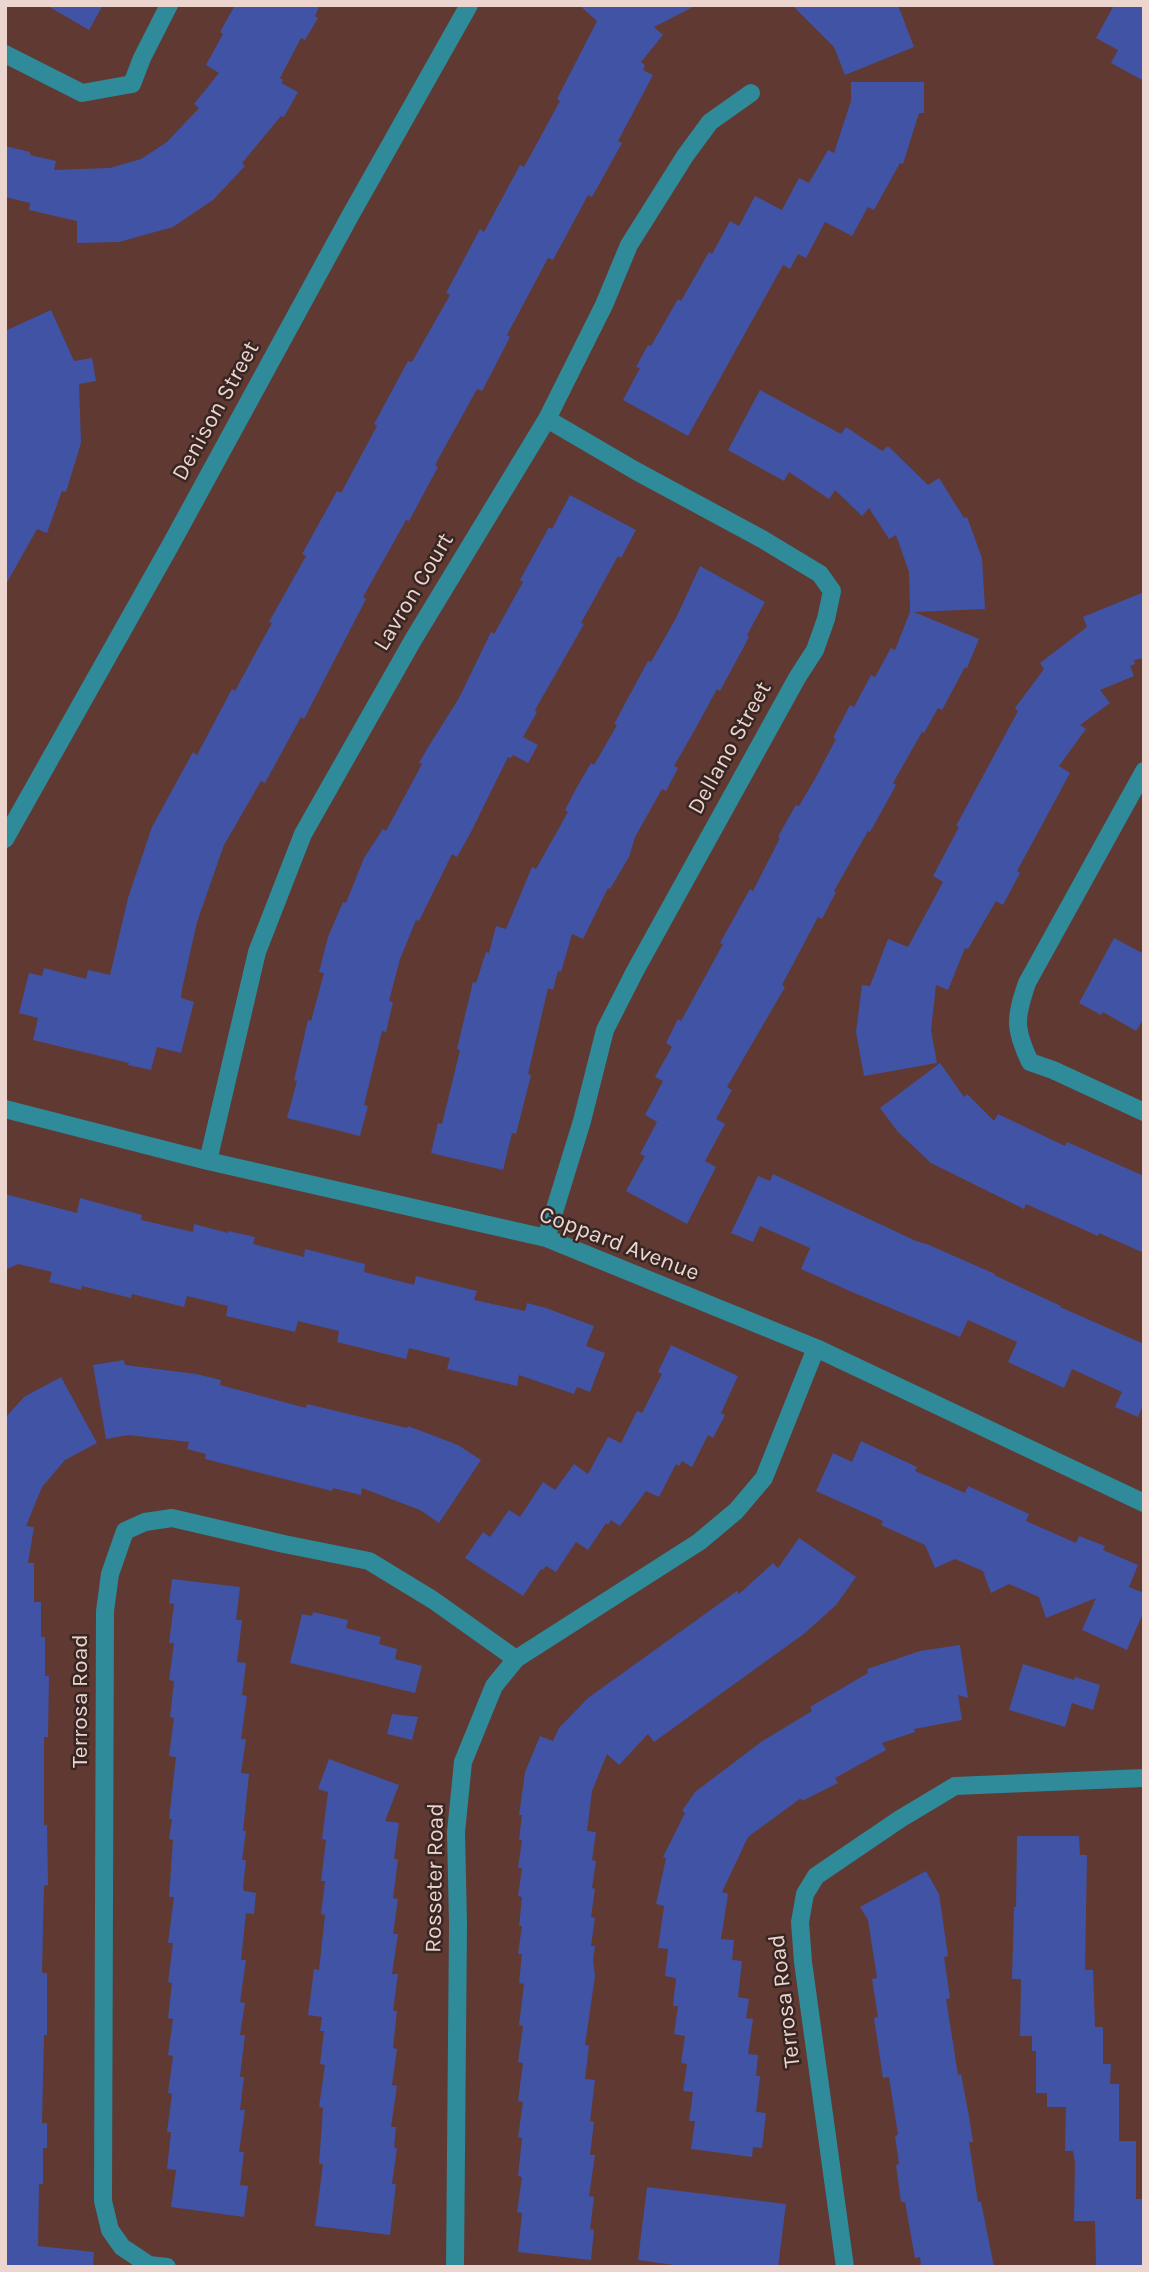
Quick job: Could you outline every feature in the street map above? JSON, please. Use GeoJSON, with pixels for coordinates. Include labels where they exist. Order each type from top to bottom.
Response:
{"type":"FeatureCollection","features":[{"type":"Feature","properties":{"kind":"street"},"geometry":{"type":"LineString","coordinates":[[5,54],[82,93],[132,85],[142,58],[169,5]]}},
{"type":"Feature","properties":{"kind":"street","name":"Denison Street"},"geometry":{"type":"LineString","coordinates":[[5,839],[469,5]]}},
{"type":"Feature","properties":{"kind":"street","name":"Lavron Court"},"geometry":{"type":"LineString","coordinates":[[208,1161],[257,952],[303,834],[413,640],[547,419],[604,304],[629,244],[710,122],[751,93]]}},
{"type":"Feature","properties":{"kind":"street","name":"Dellano Street"},"geometry":{"type":"LineString","coordinates":[[546,1238],[582,1121],[605,1030],[797,678],[816,650],[832,591],[820,574],[547,419]]}},
{"type":"Feature","properties":{"kind":"street"},"geometry":{"type":"LineString","coordinates":[[1144,771],[1027,983],[1017,1014],[1020,1041],[1030,1062],[1144,1112]]}},
{"type":"Feature","properties":{"kind":"street","name":"Coppard Avenue"},"geometry":{"type":"LineString","coordinates":[[5,1109],[208,1161],[546,1238],[816,1348],[1144,1503]]}},
{"type":"Feature","properties":{"kind":"street","name":"Rosseter Road"},"geometry":{"type":"LineString","coordinates":[[455,2267],[458,1924],[456,1832],[463,1762],[494,1686],[516,1659],[699,1542],[736,1511],[764,1478],[816,1348]]}},
{"type":"Feature","properties":{"kind":"street","name":"Terrosa Road"},"geometry":{"type":"LineString","coordinates":[[167,2267],[149,2265],[122,2247],[110,2230],[103,2202],[105,1611],[110,1574],[125,1531],[145,1522],[172,1518],[369,1560],[433,1600],[516,1659]]}},
{"type":"Feature","properties":{"kind":"street","name":"Terrosa Road"},"geometry":{"type":"LineString","coordinates":[[845,2267],[803,1962],[800,1922],[805,1894],[816,1876],[900,1819],[955,1786],[1144,1778]]}},
{"type":"Feature","properties":{"kind":"building"},"geometry":{"type":"Polygon","coordinates":[[[46,5],[103,5],[89,30],[46,5]]]}},
{"type":"Feature","properties":{"kind":"building"},"geometry":{"type":"Polygon","coordinates":[[[235,5],[320,5],[315,16],[318,18],[305,40],[301,38],[280,78],[283,80],[281,83],[298,92],[284,117],[281,116],[242,163],[245,166],[213,200],[173,227],[119,242],[77,243],[77,221],[29,210],[30,203],[5,197],[5,146],[56,161],[54,170],[110,168],[141,159],[167,142],[199,108],[194,104],[219,73],[206,65],[235,5]]]}},
{"type":"Feature","properties":{"kind":"building"},"geometry":{"type":"Polygon","coordinates":[[[579,5],[697,5],[654,27],[663,35],[641,62],[645,65],[643,70],[653,75],[618,141],[622,143],[592,197],[588,195],[553,260],[548,258],[507,335],[510,337],[482,391],[477,389],[435,465],[438,467],[409,521],[406,520],[363,597],[366,599],[304,719],[301,717],[265,783],[261,781],[224,845],[197,922],[182,989],[181,998],[194,1002],[181,1053],[157,1047],[151,1070],[33,1040],[38,1018],[19,1013],[29,973],[42,976],[44,968],[86,979],[88,970],[110,975],[128,898],[152,827],[193,752],[197,755],[232,689],[235,691],[306,556],[302,554],[337,491],[341,493],[408,361],[412,362],[450,295],[446,293],[480,229],[484,232],[520,165],[524,167],[560,101],[557,99],[597,21],[579,5]]]}},
{"type":"Feature","properties":{"kind":"building"},"geometry":{"type":"Polygon","coordinates":[[[792,5],[898,5],[914,47],[845,75],[834,47],[792,5]]]}},
{"type":"Feature","properties":{"kind":"building"},"geometry":{"type":"Polygon","coordinates":[[[1114,5],[1144,5],[1144,81],[1111,63],[1118,50],[1096,38],[1114,5]]]}},
{"type":"Feature","properties":{"kind":"building"},"geometry":{"type":"Polygon","coordinates":[[[851,82],[924,82],[924,113],[919,113],[903,164],[900,163],[874,210],[868,207],[852,236],[825,222],[806,258],[798,254],[790,269],[783,265],[688,436],[623,400],[640,368],[636,367],[648,345],[651,346],[678,299],[681,301],[730,221],[739,226],[755,196],[782,210],[799,178],[809,183],[828,150],[834,153],[851,101],[851,82]]]}},
{"type":"Feature","properties":{"kind":"building"},"geometry":{"type":"Polygon","coordinates":[[[51,310],[74,361],[92,358],[96,381],[79,384],[81,443],[66,492],[62,491],[47,533],[37,529],[5,586],[5,331],[51,310]]]}},
{"type":"Feature","properties":{"kind":"building"},"geometry":{"type":"Polygon","coordinates":[[[760,390],[841,434],[846,427],[882,451],[888,446],[928,485],[939,478],[964,518],[967,517],[982,558],[985,609],[914,612],[979,639],[967,668],[965,667],[942,710],[938,708],[893,783],[896,785],[884,807],[834,891],[836,892],[822,919],[818,917],[782,985],[785,987],[727,1087],[732,1090],[716,1119],[725,1124],[705,1161],[716,1167],[687,1224],[626,1191],[645,1156],[640,1154],[657,1122],[645,1115],[663,1081],[655,1077],[672,1047],[666,1043],[723,944],[720,943],[750,889],[753,891],[785,824],[816,777],[850,705],[854,707],[871,675],[875,677],[891,648],[895,650],[910,612],[909,572],[896,535],[889,539],[869,508],[862,516],[835,490],[829,499],[789,472],[784,481],[728,450],[760,390]]]}},
{"type":"Feature","properties":{"kind":"building"},"geometry":{"type":"Polygon","coordinates":[[[570,495],[636,530],[621,558],[618,556],[581,623],[584,624],[535,710],[537,712],[523,737],[538,745],[528,763],[513,755],[508,757],[457,857],[452,854],[419,921],[416,920],[400,959],[389,1001],[393,1002],[386,1032],[382,1031],[364,1105],[368,1106],[360,1136],[287,1118],[308,1020],[311,1021],[324,973],[319,972],[328,937],[343,902],[346,903],[364,858],[383,829],[386,831],[422,764],[419,763],[459,698],[491,632],[494,634],[523,582],[520,580],[570,495]]]}},
{"type":"Feature","properties":{"kind":"building"},"geometry":{"type":"Polygon","coordinates":[[[700,566],[765,602],[747,635],[749,637],[674,766],[678,768],[666,791],[662,789],[635,837],[629,857],[610,889],[608,888],[583,939],[572,934],[553,990],[548,988],[528,1074],[531,1075],[516,1134],[512,1133],[503,1170],[431,1153],[438,1123],[442,1124],[473,982],[476,983],[486,952],[489,953],[496,926],[506,929],[532,867],[536,869],[568,812],[565,810],[577,787],[591,763],[594,765],[617,725],[614,724],[648,661],[651,662],[676,618],[700,566]]]}},
{"type":"Feature","properties":{"kind":"building"},"geometry":{"type":"Polygon","coordinates":[[[1144,592],[1144,658],[1134,660],[1135,664],[1130,666],[1134,676],[1100,690],[1110,703],[1080,725],[1086,729],[1059,766],[1070,773],[1017,871],[1020,873],[1003,905],[996,901],[968,949],[965,948],[948,990],[936,985],[931,1030],[937,1063],[864,1076],[856,1032],[862,985],[870,986],[888,939],[908,947],[943,882],[933,876],[959,827],[956,826],[1018,711],[1015,708],[1044,669],[1040,663],[1087,627],[1083,617],[1144,592]]]}},
{"type":"Feature","properties":{"kind":"building"},"geometry":{"type":"Polygon","coordinates":[[[1114,938],[1144,954],[1144,1018],[1136,1031],[1103,1012],[1101,1015],[1079,1003],[1114,938]]]}},
{"type":"Feature","properties":{"kind":"building"},"geometry":{"type":"Polygon","coordinates":[[[940,1063],[964,1097],[967,1094],[994,1121],[998,1114],[1065,1146],[1067,1142],[1144,1176],[1144,1253],[1026,1204],[1024,1209],[931,1163],[898,1132],[880,1108],[940,1063]]]}},
{"type":"Feature","properties":{"kind":"building"},"geometry":{"type":"Polygon","coordinates":[[[773,1174],[1144,1344],[1144,1403],[1138,1417],[1115,1407],[1122,1392],[1072,1369],[1064,1388],[1008,1362],[1017,1342],[968,1320],[960,1337],[801,1269],[810,1248],[760,1226],[753,1242],[731,1233],[758,1176],[770,1181],[773,1174]]]}},
{"type":"Feature","properties":{"kind":"building"},"geometry":{"type":"Polygon","coordinates":[[[5,1194],[77,1213],[80,1198],[142,1215],[141,1220],[193,1232],[194,1224],[255,1237],[253,1244],[304,1257],[305,1249],[365,1264],[364,1272],[414,1285],[416,1276],[477,1291],[474,1300],[525,1311],[527,1303],[546,1308],[594,1326],[586,1346],[605,1353],[590,1392],[577,1387],[574,1394],[519,1375],[517,1386],[447,1369],[450,1358],[409,1348],[406,1359],[337,1342],[339,1331],[298,1321],[295,1332],[226,1316],[228,1306],[187,1296],[184,1307],[132,1294],[131,1298],[82,1286],[81,1290],[49,1282],[52,1272],[18,1264],[5,1270],[5,1194]]]}},
{"type":"Feature","properties":{"kind":"building"},"geometry":{"type":"Polygon","coordinates":[[[671,1345],[738,1376],[721,1413],[725,1415],[713,1438],[708,1435],[692,1467],[682,1461],[679,1466],[676,1464],[659,1497],[646,1491],[620,1526],[611,1520],[608,1525],[606,1523],[588,1550],[576,1542],[556,1572],[546,1566],[541,1569],[523,1596],[465,1558],[483,1532],[490,1537],[509,1510],[520,1517],[543,1482],[555,1490],[574,1464],[588,1474],[608,1437],[621,1443],[637,1411],[642,1413],[662,1374],[658,1372],[671,1345]]]}},
{"type":"Feature","properties":{"kind":"building"},"geometry":{"type":"Polygon","coordinates":[[[124,1360],[125,1365],[221,1380],[220,1385],[306,1408],[307,1404],[407,1428],[408,1426],[458,1445],[481,1460],[439,1523],[420,1510],[362,1488],[361,1495],[333,1488],[332,1491],[205,1459],[206,1454],[187,1449],[189,1442],[128,1435],[106,1439],[93,1365],[124,1360]]]}},
{"type":"Feature","properties":{"kind":"building"},"geometry":{"type":"Polygon","coordinates":[[[61,1377],[97,1443],[65,1460],[42,1487],[26,1526],[34,1527],[28,1563],[34,1563],[34,1602],[41,1602],[41,1637],[45,1637],[45,1676],[49,1676],[48,1737],[44,1737],[44,1825],[47,1825],[48,1885],[44,1886],[42,1973],[47,1973],[42,2123],[47,2123],[47,2148],[43,2148],[43,2184],[39,2184],[38,2246],[94,2252],[93,2267],[5,2267],[5,1418],[24,1397],[61,1377]]]}},
{"type":"Feature","properties":{"kind":"building"},"geometry":{"type":"Polygon","coordinates":[[[861,1441],[917,1467],[915,1471],[965,1493],[968,1486],[1029,1514],[1026,1521],[1076,1543],[1079,1536],[1105,1546],[1103,1550],[1138,1565],[1129,1587],[1144,1593],[1144,1611],[1127,1650],[1082,1630],[1096,1598],[1046,1618],[1039,1597],[1009,1584],[991,1593],[983,1571],[955,1559],[935,1568],[925,1545],[881,1525],[883,1521],[816,1491],[833,1453],[852,1462],[861,1441]]]}},
{"type":"Feature","properties":{"kind":"building"},"geometry":{"type":"Polygon","coordinates":[[[799,1538],[856,1577],[836,1605],[805,1633],[654,1742],[648,1734],[619,1765],[607,1754],[592,1791],[587,1831],[596,1832],[592,1860],[596,1861],[592,1888],[595,1889],[591,1917],[595,1918],[591,1946],[595,1946],[595,1976],[585,2045],[589,2046],[585,2079],[595,2080],[590,2121],[594,2122],[590,2155],[595,2155],[589,2196],[594,2197],[590,2229],[594,2230],[591,2260],[518,2252],[522,2213],[517,2212],[522,2177],[518,2176],[522,2138],[518,2137],[523,2102],[518,2101],[523,2063],[518,2062],[523,2026],[519,2025],[524,1984],[519,1983],[522,1897],[518,1896],[522,1868],[518,1868],[522,1840],[519,1840],[522,1815],[519,1815],[525,1772],[540,1736],[553,1741],[559,1728],[588,1698],[737,1591],[739,1594],[773,1563],[778,1568],[799,1538]]]}},
{"type":"Feature","properties":{"kind":"building"},"geometry":{"type":"Polygon","coordinates":[[[172,1579],[240,1587],[236,1620],[242,1620],[237,1662],[246,1663],[242,1695],[247,1696],[241,1739],[246,1739],[241,1773],[249,1774],[243,1831],[246,1831],[242,1860],[246,1860],[243,1888],[244,1891],[256,1893],[254,1914],[246,1913],[241,1960],[246,1960],[240,2002],[245,2003],[240,2035],[245,2035],[240,2077],[244,2077],[240,2110],[245,2110],[239,2152],[244,2152],[240,2185],[248,2186],[244,2217],[171,2207],[176,2170],[167,2169],[171,2132],[167,2132],[172,2094],[168,2093],[173,2056],[168,2055],[173,2019],[168,2018],[172,1983],[168,1982],[173,1943],[168,1943],[174,1897],[169,1897],[173,1840],[169,1839],[172,1819],[169,1819],[176,1757],[169,1756],[174,1718],[170,1717],[174,1681],[169,1680],[174,1643],[169,1643],[174,1604],[169,1603],[172,1579]]]}},
{"type":"Feature","properties":{"kind":"building"},"geometry":{"type":"Polygon","coordinates":[[[313,1612],[348,1620],[346,1628],[381,1637],[379,1644],[397,1649],[395,1659],[422,1666],[415,1693],[290,1663],[302,1614],[312,1616],[313,1612]]]}},
{"type":"Feature","properties":{"kind":"building"},"geometry":{"type":"Polygon","coordinates":[[[960,1645],[968,1698],[958,1695],[962,1720],[914,1729],[915,1732],[882,1743],[886,1750],[835,1778],[838,1783],[802,1801],[801,1798],[748,1837],[722,1892],[728,1894],[721,1939],[734,1940],[732,1960],[742,1961],[738,1997],[749,1999],[746,2018],[753,2019],[748,2054],[758,2055],[756,2076],[760,2076],[756,2112],[766,2113],[762,2148],[753,2147],[752,2157],[691,2149],[695,2121],[689,2121],[693,2092],[683,2091],[687,2064],[681,2063],[685,2036],[674,2034],[678,2006],[673,2006],[676,1978],[665,1976],[668,1949],[658,1948],[664,1906],[656,1904],[666,1858],[663,1857],[685,1813],[682,1811],[695,1792],[761,1742],[812,1711],[810,1707],[868,1673],[867,1669],[920,1651],[960,1645]]]}},
{"type":"Feature","properties":{"kind":"building"},"geometry":{"type":"Polygon","coordinates":[[[1023,1664],[1100,1685],[1093,1710],[1072,1703],[1065,1727],[1009,1710],[1023,1664]]]}},
{"type":"Feature","properties":{"kind":"building"},"geometry":{"type":"Polygon","coordinates":[[[392,1714],[418,1717],[412,1740],[387,1734],[392,1714]]]}},
{"type":"Feature","properties":{"kind":"building"},"geometry":{"type":"Polygon","coordinates":[[[329,1759],[399,1785],[385,1821],[399,1823],[394,1859],[398,1859],[393,1898],[398,1899],[393,1934],[398,1934],[392,1974],[398,1974],[393,2011],[397,2011],[393,2048],[397,2049],[392,2085],[397,2086],[391,2127],[396,2127],[394,2148],[397,2148],[390,2235],[315,2226],[323,2164],[319,2164],[323,2108],[319,2107],[325,2065],[320,2064],[324,2031],[320,2031],[322,2017],[308,2015],[314,1969],[319,1970],[325,1915],[321,1914],[325,1881],[321,1881],[326,1840],[322,1839],[328,1792],[318,1789],[329,1759]]]}},
{"type":"Feature","properties":{"kind":"building"},"geometry":{"type":"Polygon","coordinates":[[[1017,1836],[1079,1836],[1080,1855],[1087,1855],[1085,1970],[1093,1970],[1095,2027],[1103,2027],[1103,2064],[1111,2064],[1110,2084],[1119,2084],[1119,2141],[1136,2141],[1136,2199],[1144,2199],[1144,2267],[1096,2267],[1095,2221],[1074,2221],[1075,2163],[1073,2151],[1065,2151],[1066,2107],[1047,2107],[1047,2093],[1036,2093],[1036,2051],[1032,2051],[1032,2036],[1020,2036],[1021,1979],[1012,1979],[1017,1836]]]}},
{"type":"Feature","properties":{"kind":"building"},"geometry":{"type":"Polygon","coordinates":[[[926,1871],[939,1894],[948,1956],[944,1957],[950,1998],[946,1999],[958,2075],[961,2074],[969,2116],[973,2142],[969,2142],[978,2202],[981,2202],[994,2267],[921,2267],[920,2257],[915,2258],[905,2202],[901,2202],[896,2165],[899,2164],[895,2136],[898,2135],[889,2077],[883,2078],[874,2018],[878,2017],[872,1979],[877,1978],[868,1920],[860,1907],[926,1871]]]}},
{"type":"Feature","properties":{"kind":"building"},"geometry":{"type":"Polygon","coordinates":[[[647,2187],[786,2204],[778,2267],[689,2267],[638,2260],[647,2187]]]}}]}
